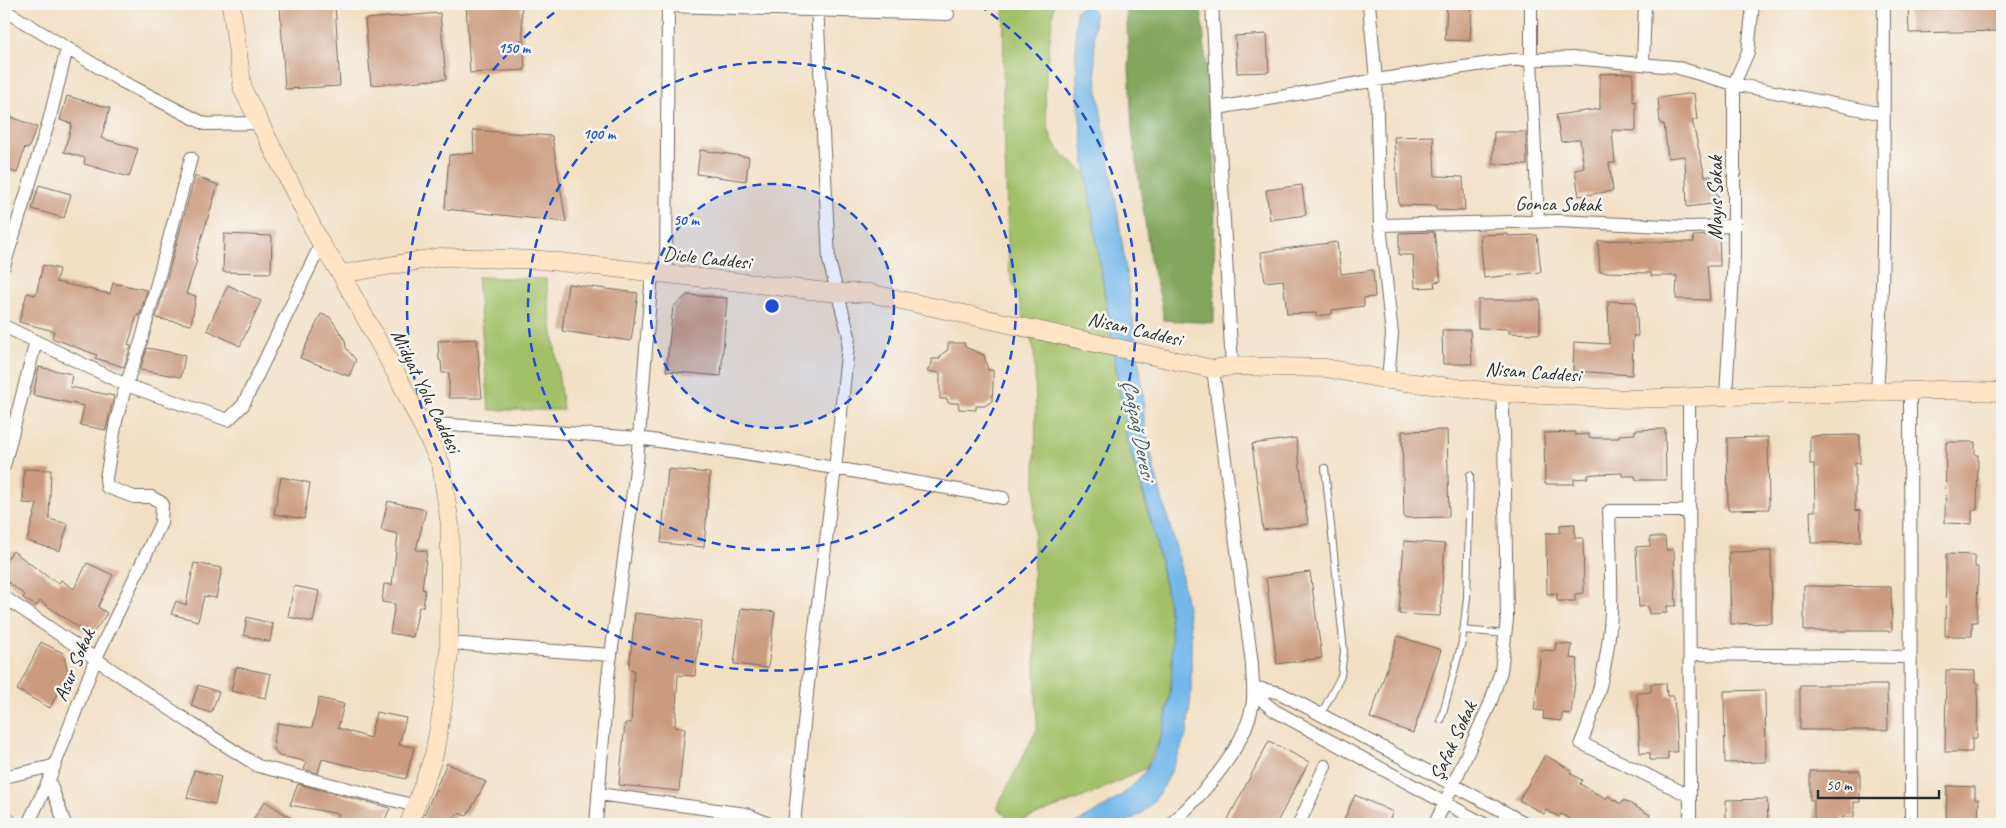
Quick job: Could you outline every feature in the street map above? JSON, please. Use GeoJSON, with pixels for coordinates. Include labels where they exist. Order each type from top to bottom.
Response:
{"type":"FeatureCollection","features":[{"type":"Feature","properties":{"kind":"street","name":"Midyat Yolu Caddesi"},"geometry":{"type":"LineString","coordinates":[[231,4],[243,90],[321,244],[341,274],[399,379],[441,464],[450,525],[449,643],[443,704],[434,755],[409,824]]}},
{"type":"Feature","properties":{"kind":"street"},"geometry":{"type":"LineString","coordinates":[[1212,4],[1232,366]]}},
{"type":"Feature","properties":{"kind":"street"},"geometry":{"type":"LineString","coordinates":[[1369,4],[1376,80],[1380,225],[1392,334],[1388,380]]}},
{"type":"Feature","properties":{"kind":"street"},"geometry":{"type":"LineString","coordinates":[[1531,4],[1531,59],[1538,221]]}},
{"type":"Feature","properties":{"kind":"street"},"geometry":{"type":"LineString","coordinates":[[1643,64],[1644,4]]}},
{"type":"Feature","properties":{"kind":"street","name":"Mayıs Sokak"},"geometry":{"type":"LineString","coordinates":[[1726,396],[1734,257],[1734,84],[1748,52],[1753,4]]}},
{"type":"Feature","properties":{"kind":"street"},"geometry":{"type":"LineString","coordinates":[[1877,392],[1881,329],[1884,213],[1884,4]]}},
{"type":"Feature","properties":{"kind":"street"},"geometry":{"type":"LineString","coordinates":[[596,824],[611,655],[659,274],[668,5],[817,7],[948,14]]}},
{"type":"Feature","properties":{"kind":"street"},"geometry":{"type":"LineString","coordinates":[[794,824],[808,684],[835,468],[848,336],[829,262],[817,7]]}},
{"type":"Feature","properties":{"kind":"street"},"geometry":{"type":"LineString","coordinates":[[4,10],[123,82],[205,124],[260,122]]}},
{"type":"Feature","properties":{"kind":"street"},"geometry":{"type":"LineString","coordinates":[[4,266],[49,122],[67,48]]}},
{"type":"Feature","properties":{"kind":"street"},"geometry":{"type":"LineString","coordinates":[[1218,108],[1376,80],[1511,60],[1573,58],[1675,67],[1734,84],[1883,114]]}},
{"type":"Feature","properties":{"kind":"street"},"geometry":{"type":"LineString","coordinates":[[126,385],[147,323],[191,158]]}},
{"type":"Feature","properties":{"kind":"street","name":"Gonca Sokak"},"geometry":{"type":"LineString","coordinates":[[1380,225],[1538,221],[1686,227],[1734,226]]}},
{"type":"Feature","properties":{"kind":"street"},"geometry":{"type":"LineString","coordinates":[[4,326],[126,385],[228,420],[243,405],[321,244]]}},
{"type":"Feature","properties":{"kind":"street","name":"Dicle Caddesi"},"geometry":{"type":"LineString","coordinates":[[341,274],[440,257],[542,260],[837,292],[869,292],[1066,335]]}},
{"type":"Feature","properties":{"kind":"street","name":"Nisan Caddesi"},"geometry":{"type":"LineString","coordinates":[[1066,335],[1213,369],[1232,366],[1326,368],[1388,380],[1502,393],[1626,399],[1910,390],[2002,392]]}},
{"type":"Feature","properties":{"kind":"street"},"geometry":{"type":"LineString","coordinates":[[4,466],[36,342]]}},
{"type":"Feature","properties":{"kind":"street"},"geometry":{"type":"LineString","coordinates":[[1171,824],[1212,781],[1242,737],[1253,706],[1252,664],[1213,369]]}},
{"type":"Feature","properties":{"kind":"street","name":"Asur Sokak"},"geometry":{"type":"LineString","coordinates":[[28,824],[49,780],[96,658],[162,523],[162,502],[151,497],[134,497],[107,487],[106,478],[116,421],[126,385]]}},
{"type":"Feature","properties":{"kind":"street"},"geometry":{"type":"LineString","coordinates":[[1910,390],[1910,824]]}},
{"type":"Feature","properties":{"kind":"street","name":"Şafak Sokak"},"geometry":{"type":"LineString","coordinates":[[1436,824],[1490,704],[1501,672],[1506,634],[1502,393]]}},
{"type":"Feature","properties":{"kind":"street"},"geometry":{"type":"LineString","coordinates":[[1689,397],[1690,824]]}},
{"type":"Feature","properties":{"kind":"street"},"geometry":{"type":"LineString","coordinates":[[421,423],[639,438],[835,468],[1003,498]]}},
{"type":"Feature","properties":{"kind":"street"},"geometry":{"type":"LineString","coordinates":[[1689,511],[1609,511],[1611,612],[1606,655],[1596,700],[1581,742],[1690,796]]}},
{"type":"Feature","properties":{"kind":"street"},"geometry":{"type":"LineString","coordinates":[[4,596],[192,724],[258,766],[416,806]]}},
{"type":"Feature","properties":{"kind":"street"},"geometry":{"type":"LineString","coordinates":[[449,643],[611,655]]}},
{"type":"Feature","properties":{"kind":"street"},"geometry":{"type":"LineString","coordinates":[[1690,654],[1909,657]]}},
{"type":"Feature","properties":{"kind":"street"},"geometry":{"type":"LineString","coordinates":[[1253,687],[1280,693],[1527,824]]}},
{"type":"Feature","properties":{"kind":"street"},"geometry":{"type":"LineString","coordinates":[[1253,687],[1265,703],[1275,711],[1484,824]]}},
{"type":"Feature","properties":{"kind":"street"},"geometry":{"type":"LineString","coordinates":[[4,777],[54,766]]}},
{"type":"Feature","properties":{"kind":"street"},"geometry":{"type":"LineString","coordinates":[[1299,824],[1325,766]]}},
{"type":"Feature","properties":{"kind":"street"},"geometry":{"type":"LineString","coordinates":[[49,780],[65,824]]}},
{"type":"Feature","properties":{"kind":"street"},"geometry":{"type":"LineString","coordinates":[[598,794],[746,814],[769,824]]}},
{"type":"Feature","properties":{"kind":"street"},"geometry":{"type":"LineString","coordinates":[[4,820],[9,824]]}},
{"type":"Feature","properties":{"kind":"lane"},"geometry":{"type":"LineString","coordinates":[[1321,714],[1340,676],[1344,651],[1324,468]]}},
{"type":"Feature","properties":{"kind":"lane"},"geometry":{"type":"LineString","coordinates":[[1441,720],[1462,642],[1466,597],[1470,475]]}},
{"type":"Feature","properties":{"kind":"lane"},"geometry":{"type":"LineString","coordinates":[[1463,630],[1506,634]]}},
{"type":"Feature","properties":{"kind":"green space"},"geometry":{"type":"Polygon","coordinates":[[[1004,4],[1054,4],[1047,59],[1045,101],[1047,120],[1051,137],[1059,150],[1086,173],[1126,434],[1153,530],[1169,603],[1173,653],[1172,686],[1163,732],[1146,768],[1094,793],[1012,824],[997,807],[1037,729],[1033,596],[1036,407],[1034,350],[1009,270],[1003,95],[1004,4]]]}},
{"type":"Feature","properties":{"kind":"green space"},"geometry":{"type":"Polygon","coordinates":[[[1126,4],[1201,4],[1215,168],[1214,323],[1163,320],[1162,304],[1151,264],[1132,131],[1126,4]]]}},
{"type":"Feature","properties":{"kind":"green space"},"geometry":{"type":"Polygon","coordinates":[[[477,277],[546,279],[563,410],[489,410],[477,277]]]}},
{"type":"Feature","properties":{"kind":"water","name":"Çağçağ Deresi"},"geometry":{"type":"Polygon","coordinates":[[[1086,4],[1094,10],[1095,67],[1143,391],[1144,422],[1154,469],[1179,559],[1191,633],[1191,694],[1187,733],[1164,786],[1141,814],[1123,824],[1074,824],[1118,798],[1141,777],[1150,763],[1163,730],[1169,701],[1172,643],[1165,585],[1159,556],[1126,433],[1083,147],[1077,80],[1076,11],[1086,4]]]}},
{"type":"Feature","properties":{"kind":"building"},"geometry":{"type":"Polygon","coordinates":[[[280,4],[335,4],[340,86],[285,89],[280,4]]]}},
{"type":"Feature","properties":{"kind":"building"},"geometry":{"type":"Polygon","coordinates":[[[466,4],[521,4],[525,70],[470,73],[466,4]]]}},
{"type":"Feature","properties":{"kind":"building"},"geometry":{"type":"Polygon","coordinates":[[[1447,4],[1472,4],[1470,41],[1445,40],[1447,4]]]}},
{"type":"Feature","properties":{"kind":"building"},"geometry":{"type":"Polygon","coordinates":[[[1908,4],[2002,4],[2002,31],[1909,33],[1908,4]]]}},
{"type":"Feature","properties":{"kind":"building"},"geometry":{"type":"Polygon","coordinates":[[[440,13],[446,79],[371,85],[365,19],[440,13]]]}},
{"type":"Feature","properties":{"kind":"building"},"geometry":{"type":"Polygon","coordinates":[[[1267,34],[1269,72],[1237,73],[1235,36],[1267,34]]]}},
{"type":"Feature","properties":{"kind":"building"},"geometry":{"type":"Polygon","coordinates":[[[1633,73],[1633,102],[1636,101],[1636,131],[1612,130],[1615,163],[1609,163],[1613,191],[1579,196],[1575,170],[1584,168],[1580,139],[1561,142],[1556,115],[1600,109],[1600,74],[1633,73]]]}},
{"type":"Feature","properties":{"kind":"building"},"geometry":{"type":"Polygon","coordinates":[[[1694,93],[1697,120],[1692,120],[1705,176],[1711,176],[1720,203],[1687,207],[1685,156],[1668,158],[1664,124],[1660,124],[1658,98],[1694,93]]]}},
{"type":"Feature","properties":{"kind":"building"},"geometry":{"type":"Polygon","coordinates":[[[67,96],[110,108],[101,138],[138,149],[129,177],[84,164],[85,158],[64,152],[72,124],[60,120],[67,96]]]}},
{"type":"Feature","properties":{"kind":"building"},"geometry":{"type":"Polygon","coordinates":[[[4,114],[37,127],[28,149],[25,147],[17,173],[4,169],[4,114]]]}},
{"type":"Feature","properties":{"kind":"building"},"geometry":{"type":"Polygon","coordinates":[[[473,130],[552,136],[566,222],[445,209],[449,155],[474,153],[473,130]]]}},
{"type":"Feature","properties":{"kind":"building"},"geometry":{"type":"Polygon","coordinates":[[[1494,132],[1526,132],[1527,165],[1493,164],[1494,132]]]}},
{"type":"Feature","properties":{"kind":"building"},"geometry":{"type":"Polygon","coordinates":[[[1433,136],[1435,176],[1463,177],[1465,211],[1436,210],[1436,206],[1399,205],[1394,137],[1433,136]]]}},
{"type":"Feature","properties":{"kind":"building"},"geometry":{"type":"Polygon","coordinates":[[[700,150],[749,157],[746,181],[697,174],[700,150]]]}},
{"type":"Feature","properties":{"kind":"building"},"geometry":{"type":"Polygon","coordinates":[[[195,176],[218,185],[186,294],[196,296],[191,325],[156,318],[195,176]]]}},
{"type":"Feature","properties":{"kind":"building"},"geometry":{"type":"Polygon","coordinates":[[[39,185],[71,194],[64,218],[32,209],[39,185]]]}},
{"type":"Feature","properties":{"kind":"building"},"geometry":{"type":"Polygon","coordinates":[[[1302,185],[1306,215],[1270,220],[1266,190],[1302,185]]]}},
{"type":"Feature","properties":{"kind":"building"},"geometry":{"type":"Polygon","coordinates":[[[1434,232],[1441,281],[1434,282],[1435,287],[1415,288],[1413,255],[1399,255],[1399,233],[1434,232]]]}},
{"type":"Feature","properties":{"kind":"building"},"geometry":{"type":"Polygon","coordinates":[[[224,234],[272,236],[271,273],[223,272],[224,234]]]}},
{"type":"Feature","properties":{"kind":"building"},"geometry":{"type":"Polygon","coordinates":[[[1508,234],[1508,236],[1537,235],[1541,272],[1484,278],[1480,235],[1508,234]]]}},
{"type":"Feature","properties":{"kind":"building"},"geometry":{"type":"Polygon","coordinates":[[[1719,235],[1720,266],[1707,266],[1710,300],[1676,299],[1677,276],[1651,276],[1651,273],[1600,272],[1598,241],[1694,242],[1693,236],[1719,235]]]}},
{"type":"Feature","properties":{"kind":"building"},"geometry":{"type":"Polygon","coordinates":[[[1337,242],[1341,274],[1373,270],[1375,297],[1364,298],[1364,306],[1332,310],[1332,314],[1316,316],[1316,313],[1287,314],[1283,280],[1265,282],[1261,252],[1337,242]]]}},
{"type":"Feature","properties":{"kind":"building"},"geometry":{"type":"Polygon","coordinates":[[[43,265],[59,269],[56,282],[110,294],[113,283],[147,290],[140,315],[137,315],[128,345],[131,346],[124,367],[95,358],[97,355],[52,338],[54,331],[19,322],[27,293],[36,295],[43,265]]]}},
{"type":"Feature","properties":{"kind":"building"},"geometry":{"type":"Polygon","coordinates":[[[568,284],[638,293],[631,341],[562,331],[568,284]]]}},
{"type":"Feature","properties":{"kind":"building"},"geometry":{"type":"Polygon","coordinates":[[[228,285],[261,301],[240,346],[207,330],[228,285]]]}},
{"type":"Feature","properties":{"kind":"building"},"geometry":{"type":"Polygon","coordinates":[[[687,295],[727,298],[721,376],[666,371],[673,307],[687,295]]]}},
{"type":"Feature","properties":{"kind":"building"},"geometry":{"type":"Polygon","coordinates":[[[1478,300],[1540,300],[1540,334],[1509,333],[1509,329],[1478,328],[1478,300]]]}},
{"type":"Feature","properties":{"kind":"building"},"geometry":{"type":"Polygon","coordinates":[[[1608,301],[1636,302],[1638,336],[1633,336],[1632,375],[1573,371],[1574,342],[1609,344],[1608,301]]]}},
{"type":"Feature","properties":{"kind":"building"},"geometry":{"type":"Polygon","coordinates":[[[321,314],[330,317],[345,340],[346,348],[356,360],[349,376],[300,358],[321,314]]]}},
{"type":"Feature","properties":{"kind":"building"},"geometry":{"type":"Polygon","coordinates":[[[1442,330],[1470,330],[1472,364],[1443,364],[1442,330]]]}},
{"type":"Feature","properties":{"kind":"building"},"geometry":{"type":"Polygon","coordinates":[[[477,339],[482,398],[449,398],[449,373],[442,373],[438,341],[477,339]]]}},
{"type":"Feature","properties":{"kind":"building"},"geometry":{"type":"Polygon","coordinates":[[[948,343],[965,343],[965,347],[984,355],[988,370],[993,370],[992,401],[985,406],[976,406],[976,410],[959,409],[958,403],[948,403],[947,399],[940,399],[940,373],[927,371],[932,364],[932,359],[939,359],[948,350],[948,343]]]}},
{"type":"Feature","properties":{"kind":"building"},"geometry":{"type":"Polygon","coordinates":[[[147,348],[185,355],[181,377],[140,370],[147,348]]]}},
{"type":"Feature","properties":{"kind":"building"},"geometry":{"type":"Polygon","coordinates":[[[39,367],[72,374],[70,387],[114,396],[106,430],[80,425],[84,406],[33,395],[39,367]]]}},
{"type":"Feature","properties":{"kind":"building"},"geometry":{"type":"Polygon","coordinates":[[[1665,429],[1666,480],[1636,480],[1635,476],[1622,476],[1622,473],[1588,475],[1588,478],[1574,479],[1574,484],[1545,484],[1544,433],[1575,432],[1575,435],[1589,434],[1589,438],[1619,438],[1619,435],[1635,434],[1635,430],[1665,429]]]}},
{"type":"Feature","properties":{"kind":"building"},"geometry":{"type":"Polygon","coordinates":[[[1447,430],[1449,517],[1404,518],[1402,431],[1447,430]]]}},
{"type":"Feature","properties":{"kind":"building"},"geometry":{"type":"Polygon","coordinates":[[[1860,435],[1860,463],[1855,463],[1855,511],[1860,510],[1861,542],[1811,543],[1810,511],[1815,511],[1814,464],[1810,464],[1810,436],[1860,435]]]}},
{"type":"Feature","properties":{"kind":"building"},"geometry":{"type":"Polygon","coordinates":[[[1768,437],[1769,509],[1728,510],[1727,438],[1768,437]]]}},
{"type":"Feature","properties":{"kind":"building"},"geometry":{"type":"Polygon","coordinates":[[[1296,438],[1308,524],[1263,530],[1252,444],[1296,438]]]}},
{"type":"Feature","properties":{"kind":"building"},"geometry":{"type":"Polygon","coordinates":[[[1946,442],[1975,442],[1975,455],[1978,455],[1977,510],[1972,510],[1972,524],[1945,523],[1946,442]]]}},
{"type":"Feature","properties":{"kind":"building"},"geometry":{"type":"Polygon","coordinates":[[[24,469],[51,470],[49,519],[68,524],[60,551],[27,541],[37,504],[23,503],[24,469]]]}},
{"type":"Feature","properties":{"kind":"building"},"geometry":{"type":"Polygon","coordinates":[[[668,469],[710,473],[704,547],[661,543],[668,469]]]}},
{"type":"Feature","properties":{"kind":"building"},"geometry":{"type":"Polygon","coordinates":[[[281,477],[310,483],[304,519],[274,514],[281,477]]]}},
{"type":"Feature","properties":{"kind":"building"},"geometry":{"type":"Polygon","coordinates":[[[388,501],[426,510],[416,550],[427,551],[422,589],[425,590],[423,607],[419,607],[413,637],[390,633],[395,604],[382,602],[384,584],[392,585],[398,534],[381,530],[388,501]]]}},
{"type":"Feature","properties":{"kind":"building"},"geometry":{"type":"Polygon","coordinates":[[[1575,524],[1575,538],[1583,538],[1584,593],[1575,594],[1575,601],[1557,601],[1557,593],[1547,594],[1546,533],[1560,533],[1560,525],[1575,524]]]}},
{"type":"Feature","properties":{"kind":"building"},"geometry":{"type":"Polygon","coordinates":[[[1650,537],[1665,537],[1666,550],[1674,550],[1676,606],[1667,606],[1667,613],[1649,614],[1648,606],[1639,607],[1636,547],[1650,546],[1650,537]]]}},
{"type":"Feature","properties":{"kind":"building"},"geometry":{"type":"Polygon","coordinates":[[[1404,541],[1445,544],[1440,616],[1399,614],[1404,541]]]}},
{"type":"Feature","properties":{"kind":"building"},"geometry":{"type":"Polygon","coordinates":[[[13,551],[48,577],[59,583],[61,580],[74,589],[87,563],[113,575],[98,607],[107,613],[91,636],[40,601],[36,606],[23,598],[25,595],[4,579],[4,563],[13,551]]]}},
{"type":"Feature","properties":{"kind":"building"},"geometry":{"type":"Polygon","coordinates":[[[1771,551],[1772,623],[1731,624],[1729,552],[1771,551]]]}},
{"type":"Feature","properties":{"kind":"building"},"geometry":{"type":"Polygon","coordinates":[[[1946,554],[1975,555],[1975,567],[1978,567],[1977,622],[1972,622],[1972,636],[1945,636],[1946,554]]]}},
{"type":"Feature","properties":{"kind":"building"},"geometry":{"type":"Polygon","coordinates":[[[194,563],[222,568],[216,598],[204,596],[198,621],[171,614],[176,601],[186,605],[194,563]]]}},
{"type":"Feature","properties":{"kind":"building"},"geometry":{"type":"Polygon","coordinates":[[[1310,572],[1322,658],[1277,664],[1266,578],[1310,572]]]}},
{"type":"Feature","properties":{"kind":"building"},"geometry":{"type":"Polygon","coordinates":[[[294,586],[319,591],[313,622],[288,617],[294,586]]]}},
{"type":"Feature","properties":{"kind":"building"},"geometry":{"type":"Polygon","coordinates":[[[1804,586],[1891,587],[1892,631],[1804,631],[1804,586]]]}},
{"type":"Feature","properties":{"kind":"building"},"geometry":{"type":"Polygon","coordinates":[[[741,608],[775,612],[768,668],[734,664],[741,608]]]}},
{"type":"Feature","properties":{"kind":"building"},"geometry":{"type":"Polygon","coordinates":[[[635,613],[701,621],[695,676],[678,675],[675,727],[685,728],[679,791],[619,785],[625,723],[631,723],[634,670],[629,669],[635,613]]]}},
{"type":"Feature","properties":{"kind":"building"},"geometry":{"type":"Polygon","coordinates":[[[247,617],[273,624],[270,642],[244,635],[247,617]]]}},
{"type":"Feature","properties":{"kind":"building"},"geometry":{"type":"Polygon","coordinates":[[[1398,636],[1441,650],[1413,733],[1370,718],[1398,636]]]}},
{"type":"Feature","properties":{"kind":"building"},"geometry":{"type":"Polygon","coordinates":[[[41,642],[63,653],[68,672],[50,708],[17,690],[41,642]]]}},
{"type":"Feature","properties":{"kind":"building"},"geometry":{"type":"Polygon","coordinates":[[[1556,643],[1572,645],[1570,658],[1578,659],[1571,714],[1562,713],[1562,721],[1543,719],[1544,711],[1534,710],[1541,650],[1555,651],[1556,643]]]}},
{"type":"Feature","properties":{"kind":"building"},"geometry":{"type":"Polygon","coordinates":[[[236,667],[271,674],[266,698],[231,691],[236,667]]]}},
{"type":"Feature","properties":{"kind":"building"},"geometry":{"type":"Polygon","coordinates":[[[1946,670],[1975,671],[1975,683],[1978,683],[1977,738],[1972,738],[1972,752],[1945,752],[1946,670]]]}},
{"type":"Feature","properties":{"kind":"building"},"geometry":{"type":"Polygon","coordinates":[[[1666,683],[1667,696],[1674,696],[1677,752],[1668,752],[1668,760],[1650,760],[1650,753],[1640,753],[1637,693],[1651,692],[1651,684],[1666,683]]]}},
{"type":"Feature","properties":{"kind":"building"},"geometry":{"type":"Polygon","coordinates":[[[198,685],[219,692],[211,713],[191,706],[198,685]]]}},
{"type":"Feature","properties":{"kind":"building"},"geometry":{"type":"Polygon","coordinates":[[[1800,685],[1887,685],[1888,730],[1800,730],[1800,685]]]}},
{"type":"Feature","properties":{"kind":"building"},"geometry":{"type":"Polygon","coordinates":[[[1765,690],[1766,762],[1725,763],[1724,691],[1765,690]]]}},
{"type":"Feature","properties":{"kind":"building"},"geometry":{"type":"Polygon","coordinates":[[[319,698],[344,704],[338,728],[370,738],[376,712],[406,718],[399,745],[414,747],[406,779],[322,759],[318,773],[304,769],[307,763],[279,756],[274,749],[275,743],[273,742],[278,723],[312,728],[319,698]]]}},
{"type":"Feature","properties":{"kind":"building"},"geometry":{"type":"Polygon","coordinates":[[[1269,741],[1309,762],[1276,824],[1239,824],[1228,819],[1269,741]]]}},
{"type":"Feature","properties":{"kind":"building"},"geometry":{"type":"Polygon","coordinates":[[[1545,755],[1572,771],[1570,773],[1582,780],[1580,784],[1606,799],[1608,796],[1621,804],[1624,800],[1650,815],[1645,824],[1578,824],[1561,814],[1559,817],[1546,810],[1544,814],[1519,800],[1545,755]]]}},
{"type":"Feature","properties":{"kind":"building"},"geometry":{"type":"Polygon","coordinates":[[[447,763],[486,782],[467,816],[458,813],[451,824],[420,824],[447,763]]]}},
{"type":"Feature","properties":{"kind":"building"},"geometry":{"type":"Polygon","coordinates":[[[194,770],[221,777],[215,804],[187,798],[194,770]]]}},
{"type":"Feature","properties":{"kind":"building"},"geometry":{"type":"Polygon","coordinates":[[[1810,771],[1860,771],[1860,802],[1854,802],[1854,817],[1842,817],[1842,824],[1814,824],[1814,800],[1810,800],[1810,771]]]}},
{"type":"Feature","properties":{"kind":"building"},"geometry":{"type":"Polygon","coordinates":[[[298,784],[390,808],[383,824],[335,824],[339,814],[290,805],[298,784]]]}},
{"type":"Feature","properties":{"kind":"building"},"geometry":{"type":"Polygon","coordinates":[[[1947,786],[1975,787],[1975,799],[1979,799],[1978,822],[1946,824],[1947,786]]]}},
{"type":"Feature","properties":{"kind":"building"},"geometry":{"type":"Polygon","coordinates":[[[1355,795],[1393,812],[1387,824],[1342,824],[1355,795]]]}},
{"type":"Feature","properties":{"kind":"building"},"geometry":{"type":"Polygon","coordinates":[[[1767,799],[1768,824],[1726,824],[1726,800],[1767,799]]]}},
{"type":"Feature","properties":{"kind":"building"},"geometry":{"type":"Polygon","coordinates":[[[265,801],[300,824],[250,824],[265,801]]]}}]}
